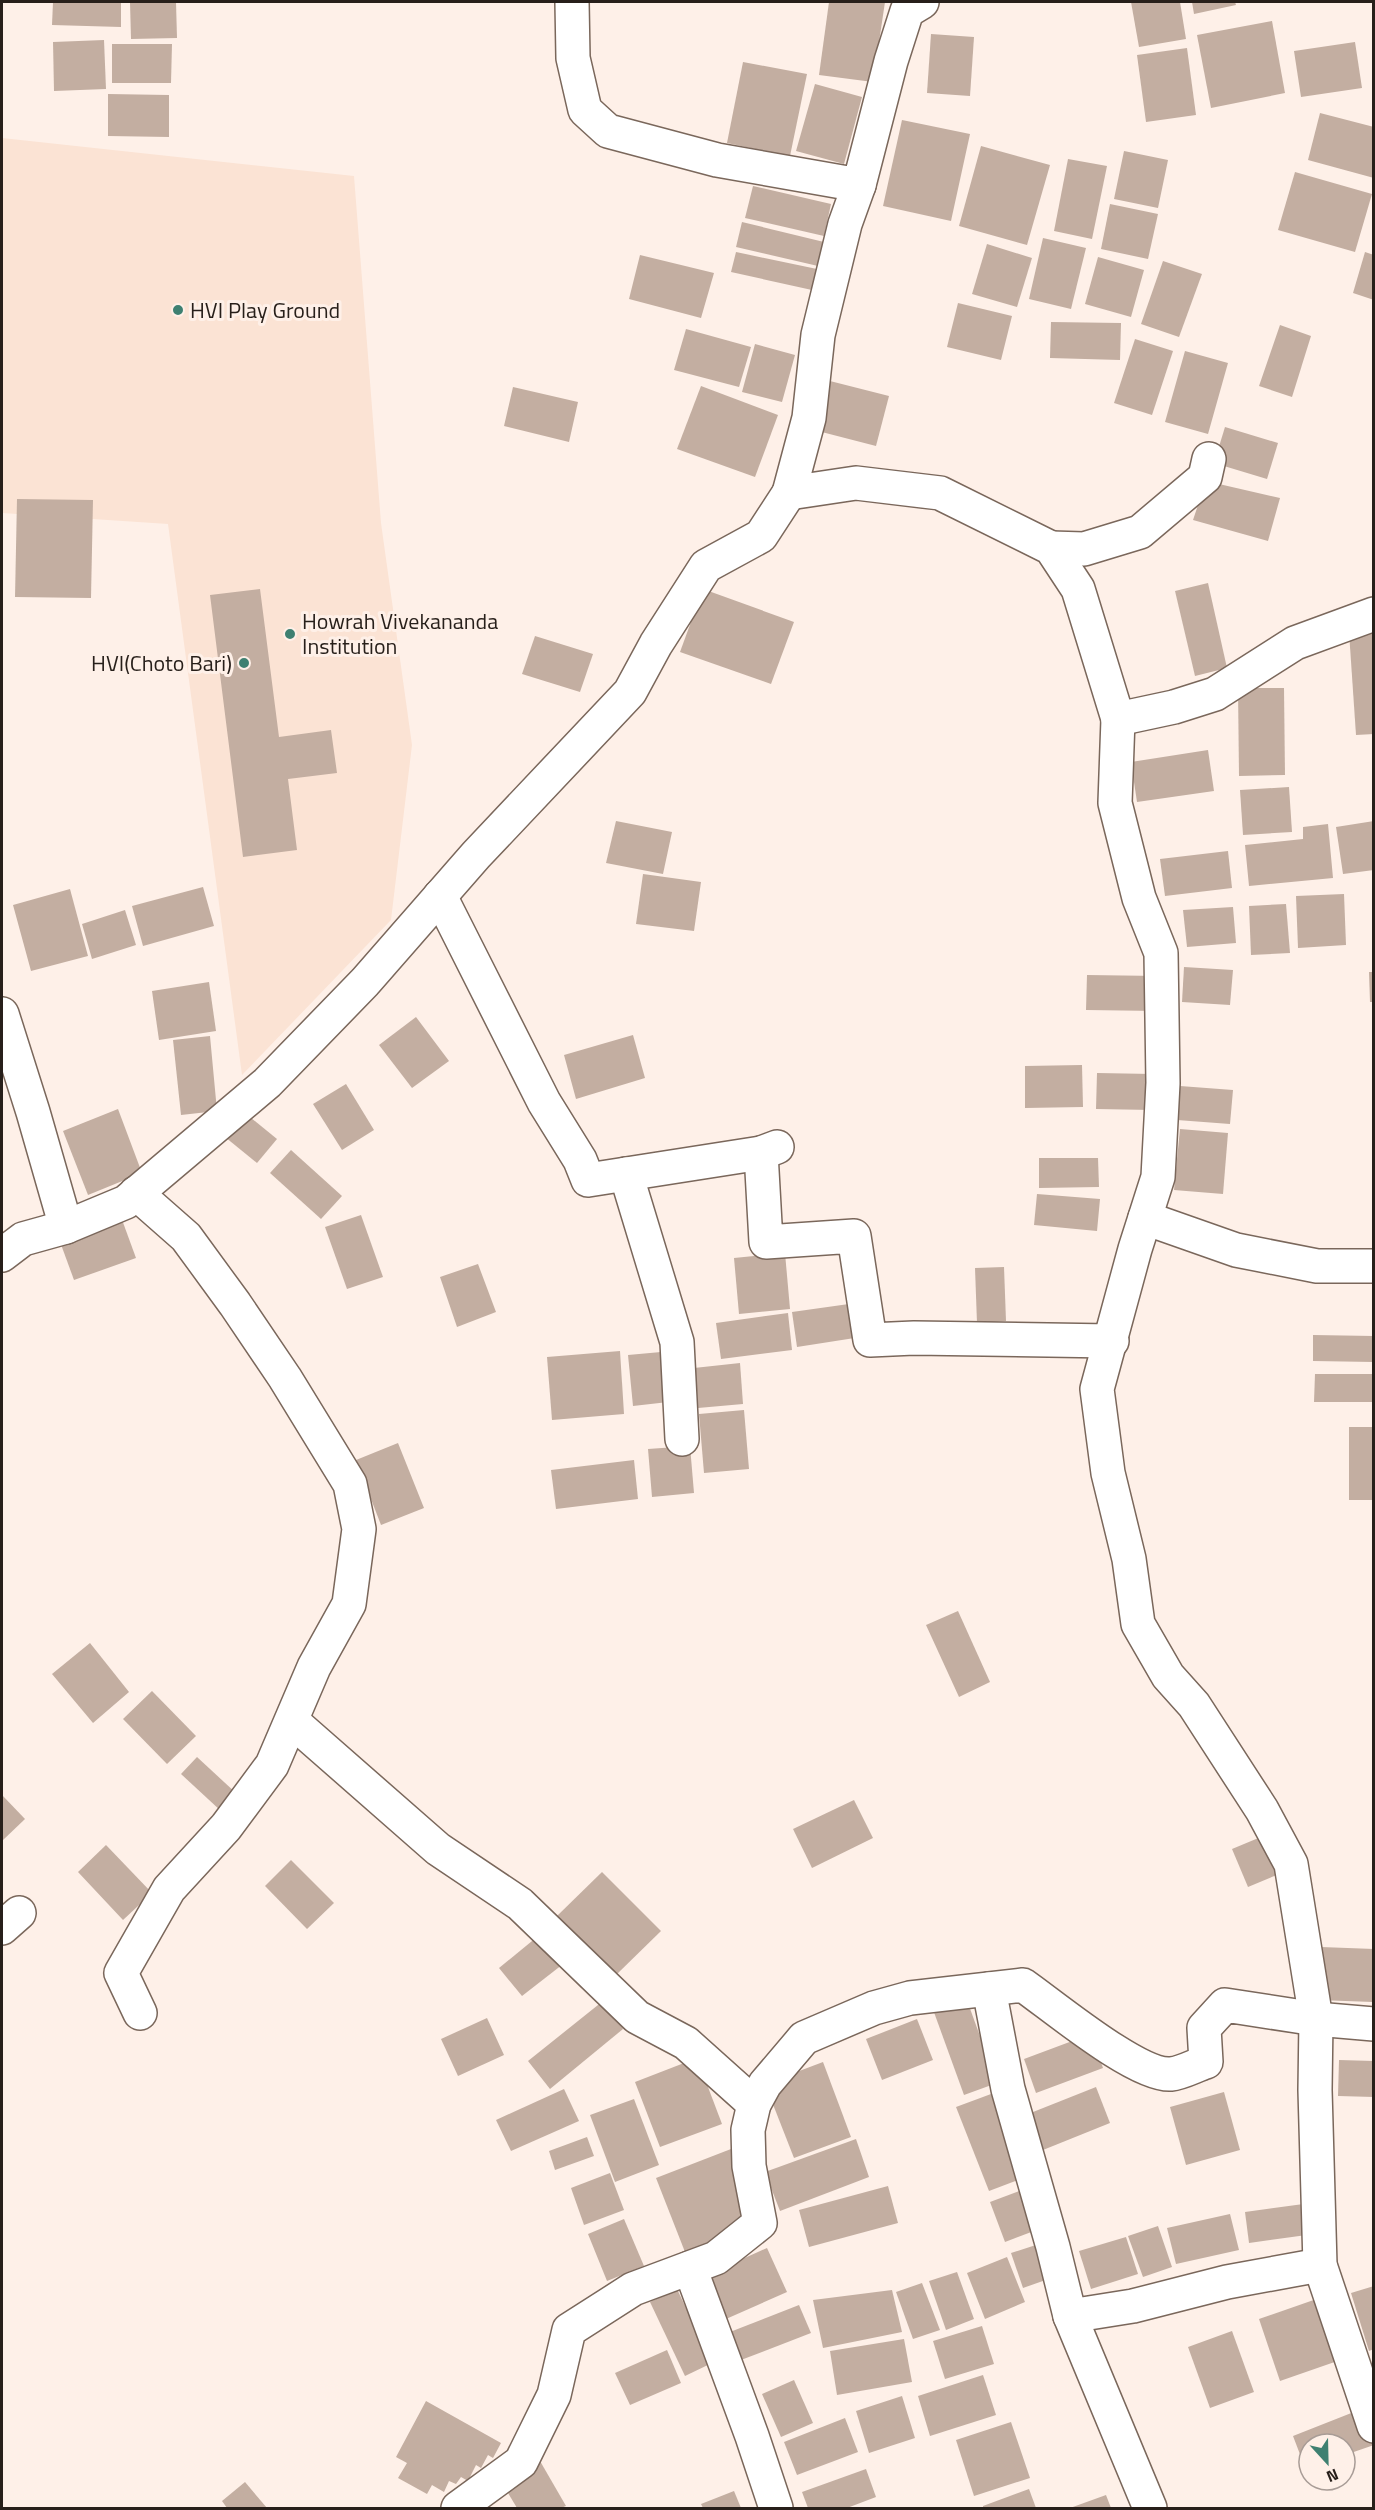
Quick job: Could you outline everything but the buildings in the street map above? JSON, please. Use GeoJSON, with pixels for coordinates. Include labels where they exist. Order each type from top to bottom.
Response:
{"type":"FeatureCollection","features":[{"type":"Feature","properties":{"kind":"street"},"geometry":{"type":"LineString","coordinates":[[572,2],[573,58],[585,110],[608,131],[717,160],[859,185]]}},
{"type":"Feature","properties":{"kind":"street"},"geometry":{"type":"LineString","coordinates":[[2,1255],[23,1239],[66,1227],[126,1202],[267,1083],[365,982],[476,855],[630,692],[656,644],[706,566],[761,536],[789,493],[809,418],[818,335],[845,224],[859,185],[891,61],[908,11],[922,2]]}},
{"type":"Feature","properties":{"kind":"street"},"geometry":{"type":"LineString","coordinates":[[789,493],[856,483],[940,493],[1051,548],[1084,549],[1140,532],[1205,477],[1209,459]]}},
{"type":"Feature","properties":{"kind":"street"},"geometry":{"type":"LineString","coordinates":[[1051,548],[1078,589],[1118,719],[1115,803],[1138,898],[1161,953],[1163,1083],[1158,1177],[1097,1389],[1108,1473],[1128,1559],[1138,1624],[1168,1676],[1194,1705],[1262,1810],[1291,1864],[1316,2019],[1315,2090],[1320,2265],[1374,2426]]}},
{"type":"Feature","properties":{"kind":"street"},"geometry":{"type":"LineString","coordinates":[[1118,719],[1174,707],[1215,694],[1295,643],[1374,614]]}},
{"type":"Feature","properties":{"kind":"street"},"geometry":{"type":"LineString","coordinates":[[440,896],[544,1102],[580,1160],[588,1180],[769,1150],[766,1242],[854,1236],[870,1340],[914,1338],[1112,1341]]}},
{"type":"Feature","properties":{"kind":"street"},"geometry":{"type":"LineString","coordinates":[[2,1014],[66,1227]]}},
{"type":"Feature","properties":{"kind":"street"},"geometry":{"type":"LineString","coordinates":[[626,1174],[677,1342],[682,1439]]}},
{"type":"Feature","properties":{"kind":"street"},"geometry":{"type":"LineString","coordinates":[[136,1193],[186,1236],[285,1378],[350,1484],[359,1529],[349,1604],[314,1667],[272,1765],[226,1827],[169,1889],[121,1973],[140,2013]]}},
{"type":"Feature","properties":{"kind":"street"},"geometry":{"type":"LineString","coordinates":[[1145,1218],[1236,1250],[1317,1266],[1374,1266]]}},
{"type":"Feature","properties":{"kind":"street"},"geometry":{"type":"LineString","coordinates":[[292,1721],[438,1849],[520,1904],[637,2017],[686,2043],[754,2104]]}},
{"type":"Feature","properties":{"kind":"street"},"geometry":{"type":"LineString","coordinates":[[458,2508],[521,2463],[554,2395],[569,2330],[633,2289],[716,2258],[760,2223],[749,2166],[748,2130],[754,2104],[765,2084],[804,2038],[874,2008],[910,1998],[1023,1985],[1128,2061],[1149,2070],[1171,2074],[1206,2062],[1204,2028],[1225,2005],[1316,2019],[1374,2024]]}},
{"type":"Feature","properties":{"kind":"street"},"geometry":{"type":"LineString","coordinates":[[989,1989],[1008,2089],[1070,2316],[1150,2508]]}},
{"type":"Feature","properties":{"kind":"street"},"geometry":{"type":"LineString","coordinates":[[1070,2316],[1133,2306],[1227,2283],[1320,2265]]}},
{"type":"Feature","properties":{"kind":"street"},"geometry":{"type":"LineString","coordinates":[[690,2268],[776,2508]]}},
{"type":"Feature","properties":{"kind":"shaded area","name":"Howrah Vivekananda Institution"},"geometry":{"type":"Polygon","coordinates":[[[2,138],[354,176],[381,523],[412,745],[391,920],[242,1075],[168,524],[2,513],[2,138]]]}},
{"type":"Feature","properties":{"kind":"place","name":"HVI Play Ground"},"geometry":{"type":"Point","coordinates":[178,310]}},
{"type":"Feature","properties":{"kind":"place","name":"Howrah Vivekananda Institution"},"geometry":{"type":"Point","coordinates":[290,634]}},
{"type":"Feature","properties":{"kind":"place","name":"HVI(Choto Bari)"},"geometry":{"type":"Point","coordinates":[244,663]}}]}
